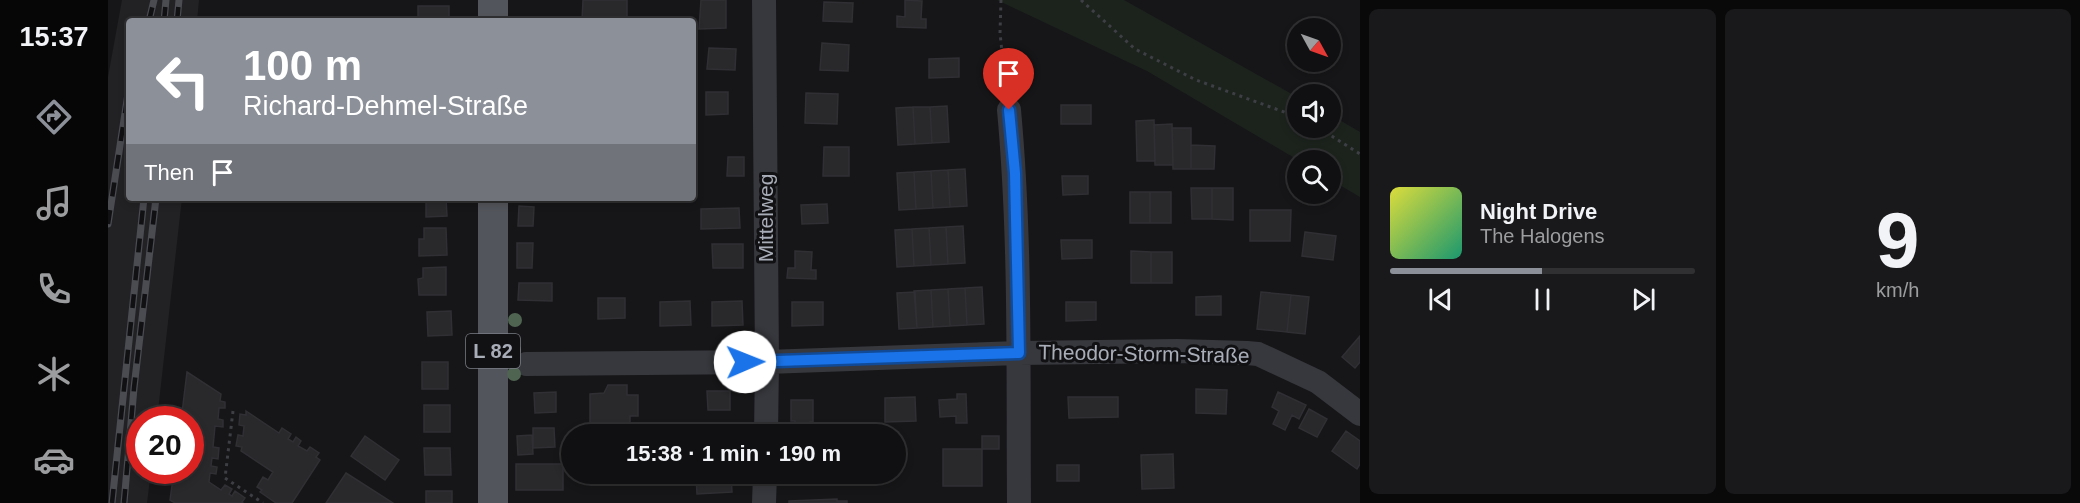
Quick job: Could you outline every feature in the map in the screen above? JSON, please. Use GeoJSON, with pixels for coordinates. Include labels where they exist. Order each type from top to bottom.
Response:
{"type":"FeatureCollection","features":[{"type":"Feature","properties":{"kind":"main road"},"geometry":{"type":"LineString","coordinates":[[493,0],[493,18]]}},
{"type":"Feature","properties":{"kind":"main road","name":"L 82"},"geometry":{"type":"LineString","coordinates":[[493,201],[493,503]]}},
{"type":"Feature","properties":{"kind":"street","name":"Mittelweg"},"geometry":{"type":"LineString","coordinates":[[764,0],[766,424]]}},
{"type":"Feature","properties":{"kind":"street"},"geometry":{"type":"LineString","coordinates":[[1009,110],[1015,173],[1019,353],[1019,503]]}},
{"type":"Feature","properties":{"kind":"street","name":"Theodor-Storm-Straße"},"geometry":{"type":"LineString","coordinates":[[526,364],[767,362],[1019,353],[1177,351],[1258,354],[1318,381],[1360,414]]}},
{"type":"Feature","properties":{"kind":"street"},"geometry":{"type":"LineString","coordinates":[[764,503],[765,484]]}},
{"type":"Feature","properties":{"kind":"path"},"geometry":{"type":"LineString","coordinates":[[1001,0],[1000,33],[1009,110]]}},
{"type":"Feature","properties":{"kind":"path"},"geometry":{"type":"LineString","coordinates":[[1081,0],[1135,49],[1196,81],[1287,113]]}},
{"type":"Feature","properties":{"kind":"path"},"geometry":{"type":"LineString","coordinates":[[1335,138],[1360,153]]}},
{"type":"Feature","properties":{"kind":"path"},"geometry":{"type":"LineString","coordinates":[[233,411],[225,478],[263,503]]}},
{"type":"Feature","properties":{"kind":"shaded area"},"geometry":{"type":"Polygon","coordinates":[[[122,0],[199,0],[197,18],[126,18],[126,201],[182,201],[159,406],[126,406],[126,484],[149,484],[147,503],[108,503],[108,77],[122,0]]]}},
{"type":"Feature","properties":{"kind":"shaded area"},"geometry":{"type":"Polygon","coordinates":[[[997,0],[1124,0],[1287,91],[1287,138],[1341,138],[1341,121],[1360,132],[1360,197],[1341,186],[1341,150],[1287,150],[1287,154],[1147,71],[997,0]]]}},
{"type":"Feature","properties":{"kind":"building"},"geometry":{"type":"Polygon","coordinates":[[[583,0],[627,0],[627,18],[582,18],[583,0]]]}},
{"type":"Feature","properties":{"kind":"building"},"geometry":{"type":"Polygon","coordinates":[[[701,0],[726,0],[726,28],[699,29],[701,0]]]}},
{"type":"Feature","properties":{"kind":"building"},"geometry":{"type":"Polygon","coordinates":[[[905,0],[922,1],[921,19],[926,19],[926,28],[897,27],[897,16],[905,17],[905,0]]]}},
{"type":"Feature","properties":{"kind":"building"},"geometry":{"type":"Polygon","coordinates":[[[824,2],[853,3],[852,22],[823,21],[824,2]]]}},
{"type":"Feature","properties":{"kind":"building"},"geometry":{"type":"Polygon","coordinates":[[[418,6],[449,6],[449,18],[418,18],[418,6]]]}},
{"type":"Feature","properties":{"kind":"building"},"geometry":{"type":"Polygon","coordinates":[[[822,43],[849,45],[848,71],[820,70],[822,43]]]}},
{"type":"Feature","properties":{"kind":"building"},"geometry":{"type":"Polygon","coordinates":[[[709,48],[736,49],[735,70],[707,69],[709,48]]]}},
{"type":"Feature","properties":{"kind":"building"},"geometry":{"type":"Polygon","coordinates":[[[959,58],[959,77],[929,78],[929,59],[959,58]]]}},
{"type":"Feature","properties":{"kind":"building"},"geometry":{"type":"Polygon","coordinates":[[[706,92],[728,92],[728,114],[706,115],[706,92]]]}},
{"type":"Feature","properties":{"kind":"building"},"geometry":{"type":"Polygon","coordinates":[[[806,93],[838,94],[837,124],[805,123],[806,93]]]}},
{"type":"Feature","properties":{"kind":"building"},"geometry":{"type":"Polygon","coordinates":[[[1061,105],[1091,105],[1091,124],[1061,124],[1061,105]]]}},
{"type":"Feature","properties":{"kind":"building"},"geometry":{"type":"Polygon","coordinates":[[[947,106],[949,142],[932,143],[930,107],[947,106]]]}},
{"type":"Feature","properties":{"kind":"building"},"geometry":{"type":"Polygon","coordinates":[[[913,107],[930,107],[932,143],[915,144],[913,107]]]}},
{"type":"Feature","properties":{"kind":"building"},"geometry":{"type":"Polygon","coordinates":[[[913,107],[915,144],[898,145],[896,108],[913,107]]]}},
{"type":"Feature","properties":{"kind":"building"},"geometry":{"type":"Polygon","coordinates":[[[1154,120],[1155,161],[1137,161],[1136,121],[1154,120]]]}},
{"type":"Feature","properties":{"kind":"building"},"geometry":{"type":"Polygon","coordinates":[[[1172,124],[1173,165],[1155,165],[1154,125],[1172,124]]]}},
{"type":"Feature","properties":{"kind":"building"},"geometry":{"type":"Polygon","coordinates":[[[1172,128],[1191,128],[1191,169],[1173,169],[1172,128]]]}},
{"type":"Feature","properties":{"kind":"building"},"geometry":{"type":"Polygon","coordinates":[[[1191,145],[1215,146],[1214,169],[1191,169],[1191,145]]]}},
{"type":"Feature","properties":{"kind":"building"},"geometry":{"type":"Polygon","coordinates":[[[824,147],[849,147],[849,176],[823,176],[824,147]]]}},
{"type":"Feature","properties":{"kind":"building"},"geometry":{"type":"Polygon","coordinates":[[[728,157],[744,157],[744,176],[727,176],[728,157]]]}},
{"type":"Feature","properties":{"kind":"building"},"geometry":{"type":"Polygon","coordinates":[[[965,169],[967,206],[950,207],[948,170],[965,169]]]}},
{"type":"Feature","properties":{"kind":"building"},"geometry":{"type":"Polygon","coordinates":[[[948,170],[950,207],[933,208],[931,171],[948,170]]]}},
{"type":"Feature","properties":{"kind":"building"},"geometry":{"type":"Polygon","coordinates":[[[931,171],[933,208],[916,209],[914,172],[931,171]]]}},
{"type":"Feature","properties":{"kind":"building"},"geometry":{"type":"Polygon","coordinates":[[[914,172],[916,209],[899,210],[897,173],[914,172]]]}},
{"type":"Feature","properties":{"kind":"building"},"geometry":{"type":"Polygon","coordinates":[[[1062,176],[1088,176],[1088,194],[1063,195],[1062,176]]]}},
{"type":"Feature","properties":{"kind":"building"},"geometry":{"type":"Polygon","coordinates":[[[1191,188],[1212,188],[1212,219],[1192,219],[1191,188]]]}},
{"type":"Feature","properties":{"kind":"building"},"geometry":{"type":"Polygon","coordinates":[[[1212,188],[1233,188],[1233,220],[1212,219],[1212,188]]]}},
{"type":"Feature","properties":{"kind":"building"},"geometry":{"type":"Polygon","coordinates":[[[1130,192],[1150,192],[1150,223],[1130,223],[1130,192]]]}},
{"type":"Feature","properties":{"kind":"building"},"geometry":{"type":"Polygon","coordinates":[[[1150,192],[1171,192],[1171,223],[1150,223],[1150,192]]]}},
{"type":"Feature","properties":{"kind":"building"},"geometry":{"type":"Polygon","coordinates":[[[426,201],[446,201],[447,216],[426,217],[426,201]]]}},
{"type":"Feature","properties":{"kind":"building"},"geometry":{"type":"Polygon","coordinates":[[[827,204],[828,223],[802,224],[801,205],[827,204]]]}},
{"type":"Feature","properties":{"kind":"building"},"geometry":{"type":"Polygon","coordinates":[[[519,206],[534,207],[533,226],[518,226],[519,206]]]}},
{"type":"Feature","properties":{"kind":"building"},"geometry":{"type":"Polygon","coordinates":[[[739,208],[740,228],[701,229],[701,209],[739,208]]]}},
{"type":"Feature","properties":{"kind":"building"},"geometry":{"type":"Polygon","coordinates":[[[1250,210],[1291,210],[1290,241],[1250,241],[1250,210]]]}},
{"type":"Feature","properties":{"kind":"building"},"geometry":{"type":"Polygon","coordinates":[[[963,226],[965,263],[948,264],[946,227],[963,226]]]}},
{"type":"Feature","properties":{"kind":"building"},"geometry":{"type":"Polygon","coordinates":[[[946,227],[948,264],[931,265],[929,228],[946,227]]]}},
{"type":"Feature","properties":{"kind":"building"},"geometry":{"type":"Polygon","coordinates":[[[424,228],[446,228],[447,255],[419,256],[419,239],[424,239],[424,228]]]}},
{"type":"Feature","properties":{"kind":"building"},"geometry":{"type":"Polygon","coordinates":[[[929,228],[931,265],[914,266],[912,229],[929,228]]]}},
{"type":"Feature","properties":{"kind":"building"},"geometry":{"type":"Polygon","coordinates":[[[912,229],[914,266],[897,267],[895,230],[912,229]]]}},
{"type":"Feature","properties":{"kind":"building"},"geometry":{"type":"Polygon","coordinates":[[[1305,232],[1336,236],[1333,260],[1302,256],[1305,232]]]}},
{"type":"Feature","properties":{"kind":"building"},"geometry":{"type":"Polygon","coordinates":[[[1061,240],[1092,240],[1092,258],[1062,259],[1061,240]]]}},
{"type":"Feature","properties":{"kind":"building"},"geometry":{"type":"Polygon","coordinates":[[[517,243],[533,243],[532,268],[517,268],[517,243]]]}},
{"type":"Feature","properties":{"kind":"building"},"geometry":{"type":"Polygon","coordinates":[[[712,244],[743,244],[743,268],[713,268],[712,244]]]}},
{"type":"Feature","properties":{"kind":"building"},"geometry":{"type":"Polygon","coordinates":[[[795,251],[812,252],[811,270],[816,270],[816,279],[787,278],[788,268],[795,268],[795,251]]]}},
{"type":"Feature","properties":{"kind":"building"},"geometry":{"type":"Polygon","coordinates":[[[1131,251],[1151,252],[1151,283],[1131,283],[1131,251]]]}},
{"type":"Feature","properties":{"kind":"building"},"geometry":{"type":"Polygon","coordinates":[[[1151,252],[1172,252],[1172,283],[1151,283],[1151,252]]]}},
{"type":"Feature","properties":{"kind":"building"},"geometry":{"type":"Polygon","coordinates":[[[446,267],[446,295],[419,295],[418,279],[423,278],[423,268],[446,267]]]}},
{"type":"Feature","properties":{"kind":"building"},"geometry":{"type":"Polygon","coordinates":[[[519,283],[552,283],[552,301],[518,300],[519,283]]]}},
{"type":"Feature","properties":{"kind":"building"},"geometry":{"type":"Polygon","coordinates":[[[982,287],[984,324],[967,325],[965,288],[982,287]]]}},
{"type":"Feature","properties":{"kind":"building"},"geometry":{"type":"Polygon","coordinates":[[[965,288],[967,325],[950,326],[948,289],[965,288]]]}},
{"type":"Feature","properties":{"kind":"building"},"geometry":{"type":"Polygon","coordinates":[[[948,289],[950,326],[933,327],[931,290],[948,289]]]}},
{"type":"Feature","properties":{"kind":"building"},"geometry":{"type":"Polygon","coordinates":[[[931,290],[933,327],[917,328],[914,291],[931,290]]]}},
{"type":"Feature","properties":{"kind":"building"},"geometry":{"type":"Polygon","coordinates":[[[915,292],[917,328],[899,329],[897,293],[915,292]]]}},
{"type":"Feature","properties":{"kind":"building"},"geometry":{"type":"Polygon","coordinates":[[[1261,292],[1291,295],[1287,332],[1257,329],[1261,292]]]}},
{"type":"Feature","properties":{"kind":"building"},"geometry":{"type":"Polygon","coordinates":[[[1291,295],[1309,297],[1305,334],[1287,332],[1291,295]]]}},
{"type":"Feature","properties":{"kind":"building"},"geometry":{"type":"Polygon","coordinates":[[[1221,296],[1221,315],[1196,315],[1196,297],[1221,296]]]}},
{"type":"Feature","properties":{"kind":"building"},"geometry":{"type":"Polygon","coordinates":[[[598,298],[625,298],[625,318],[598,319],[598,298]]]}},
{"type":"Feature","properties":{"kind":"building"},"geometry":{"type":"Polygon","coordinates":[[[690,301],[691,325],[660,326],[660,302],[690,301]]]}},
{"type":"Feature","properties":{"kind":"building"},"geometry":{"type":"Polygon","coordinates":[[[742,301],[743,325],[712,326],[712,302],[742,301]]]}},
{"type":"Feature","properties":{"kind":"building"},"geometry":{"type":"Polygon","coordinates":[[[792,302],[823,302],[823,325],[792,326],[792,302]]]}},
{"type":"Feature","properties":{"kind":"building"},"geometry":{"type":"Polygon","coordinates":[[[1066,302],[1096,302],[1096,320],[1066,321],[1066,302]]]}},
{"type":"Feature","properties":{"kind":"building"},"geometry":{"type":"Polygon","coordinates":[[[451,311],[452,335],[428,336],[427,312],[451,311]]]}},
{"type":"Feature","properties":{"kind":"building"},"geometry":{"type":"Polygon","coordinates":[[[1360,336],[1360,362],[1355,368],[1342,357],[1360,336]]]}},
{"type":"Feature","properties":{"kind":"building"},"geometry":{"type":"Polygon","coordinates":[[[422,362],[448,362],[448,389],[422,389],[422,362]]]}},
{"type":"Feature","properties":{"kind":"building"},"geometry":{"type":"Polygon","coordinates":[[[187,372],[221,394],[220,401],[225,402],[225,408],[219,408],[218,419],[223,420],[223,427],[215,426],[213,447],[219,448],[218,459],[212,458],[211,466],[217,467],[216,474],[210,473],[209,482],[221,490],[225,485],[232,489],[229,494],[232,496],[235,491],[245,498],[243,503],[175,503],[170,500],[172,484],[204,484],[204,406],[183,406],[187,372]]]}},
{"type":"Feature","properties":{"kind":"building"},"geometry":{"type":"Polygon","coordinates":[[[608,385],[627,385],[627,395],[638,395],[638,416],[630,416],[630,424],[590,424],[590,394],[604,393],[608,385]]]}},
{"type":"Feature","properties":{"kind":"building"},"geometry":{"type":"Polygon","coordinates":[[[1196,389],[1227,390],[1226,414],[1196,413],[1196,389]]]}},
{"type":"Feature","properties":{"kind":"building"},"geometry":{"type":"Polygon","coordinates":[[[707,391],[730,391],[730,410],[708,410],[707,391]]]}},
{"type":"Feature","properties":{"kind":"building"},"geometry":{"type":"Polygon","coordinates":[[[556,392],[556,412],[535,413],[534,393],[556,392]]]}},
{"type":"Feature","properties":{"kind":"building"},"geometry":{"type":"Polygon","coordinates":[[[1278,392],[1306,405],[1299,419],[1292,415],[1285,430],[1273,424],[1279,411],[1272,407],[1278,392]]]}},
{"type":"Feature","properties":{"kind":"building"},"geometry":{"type":"Polygon","coordinates":[[[957,394],[966,394],[967,423],[956,423],[956,416],[940,417],[939,400],[957,399],[957,394]]]}},
{"type":"Feature","properties":{"kind":"building"},"geometry":{"type":"Polygon","coordinates":[[[915,397],[916,421],[885,422],[885,398],[915,397]]]}},
{"type":"Feature","properties":{"kind":"building"},"geometry":{"type":"Polygon","coordinates":[[[1068,397],[1118,397],[1118,417],[1069,418],[1068,397]]]}},
{"type":"Feature","properties":{"kind":"building"},"geometry":{"type":"Polygon","coordinates":[[[791,400],[813,400],[813,422],[795,424],[795,421],[791,421],[791,400]]]}},
{"type":"Feature","properties":{"kind":"building"},"geometry":{"type":"Polygon","coordinates":[[[424,405],[450,405],[450,432],[424,432],[424,405]]]}},
{"type":"Feature","properties":{"kind":"building"},"geometry":{"type":"Polygon","coordinates":[[[1309,409],[1327,419],[1317,437],[1299,428],[1309,409]]]}},
{"type":"Feature","properties":{"kind":"building"},"geometry":{"type":"Polygon","coordinates":[[[246,411],[279,433],[282,428],[291,434],[288,439],[293,442],[296,437],[301,441],[298,446],[307,451],[310,447],[319,453],[316,457],[320,460],[292,503],[276,503],[260,492],[262,490],[257,487],[263,477],[268,480],[273,472],[241,451],[242,447],[236,446],[238,435],[243,436],[244,426],[239,425],[240,414],[246,415],[246,411]]]}},
{"type":"Feature","properties":{"kind":"building"},"geometry":{"type":"Polygon","coordinates":[[[533,428],[554,428],[555,447],[533,448],[533,428]]]}},
{"type":"Feature","properties":{"kind":"building"},"geometry":{"type":"Polygon","coordinates":[[[1346,431],[1360,441],[1360,464],[1357,469],[1332,451],[1346,431]]]}},
{"type":"Feature","properties":{"kind":"building"},"geometry":{"type":"Polygon","coordinates":[[[532,435],[533,454],[518,455],[517,436],[532,435]]]}},
{"type":"Feature","properties":{"kind":"building"},"geometry":{"type":"Polygon","coordinates":[[[365,436],[399,460],[385,480],[351,456],[365,436]]]}},
{"type":"Feature","properties":{"kind":"building"},"geometry":{"type":"Polygon","coordinates":[[[982,436],[999,436],[999,449],[982,449],[982,436]]]}},
{"type":"Feature","properties":{"kind":"building"},"geometry":{"type":"Polygon","coordinates":[[[424,448],[450,448],[451,475],[425,475],[424,448]]]}},
{"type":"Feature","properties":{"kind":"building"},"geometry":{"type":"Polygon","coordinates":[[[943,449],[982,449],[982,486],[943,486],[943,449]]]}},
{"type":"Feature","properties":{"kind":"building"},"geometry":{"type":"Polygon","coordinates":[[[1173,454],[1174,488],[1142,489],[1141,455],[1173,454]]]}},
{"type":"Feature","properties":{"kind":"building"},"geometry":{"type":"Polygon","coordinates":[[[516,464],[561,464],[563,490],[516,490],[516,464]]]}},
{"type":"Feature","properties":{"kind":"building"},"geometry":{"type":"Polygon","coordinates":[[[1057,465],[1079,465],[1079,481],[1057,481],[1057,465]]]}},
{"type":"Feature","properties":{"kind":"building"},"geometry":{"type":"Polygon","coordinates":[[[346,473],[393,503],[326,503],[346,473]]]}},
{"type":"Feature","properties":{"kind":"building"},"geometry":{"type":"Polygon","coordinates":[[[696,484],[732,484],[732,492],[697,494],[696,484]]]}},
{"type":"Feature","properties":{"kind":"building"},"geometry":{"type":"Polygon","coordinates":[[[426,491],[452,491],[452,503],[426,503],[426,491]]]}},
{"type":"Feature","properties":{"kind":"building"},"geometry":{"type":"Polygon","coordinates":[[[837,499],[837,501],[847,501],[847,503],[789,503],[789,501],[837,499]]]}},
{"type":"Feature","properties":{"kind":"railway"},"geometry":{"type":"LineString","coordinates":[[150,18],[154,0]]}},
{"type":"Feature","properties":{"kind":"railway"},"geometry":{"type":"LineString","coordinates":[[164,18],[166,0]]}},
{"type":"Feature","properties":{"kind":"railway"},"geometry":{"type":"LineString","coordinates":[[177,18],[179,0]]}},
{"type":"Feature","properties":{"kind":"railway"},"geometry":{"type":"LineString","coordinates":[[108,224],[126,107]]}},
{"type":"Feature","properties":{"kind":"railway"},"geometry":{"type":"LineString","coordinates":[[112,503],[144,201]]}},
{"type":"Feature","properties":{"kind":"railway"},"geometry":{"type":"LineString","coordinates":[[124,503],[134,388],[156,201]]}},
{"type":"Feature","properties":{"kind":"route"},"geometry":{"type":"LineString","coordinates":[[745,362],[1019,353],[1015,173],[1009,110]]}}]}
